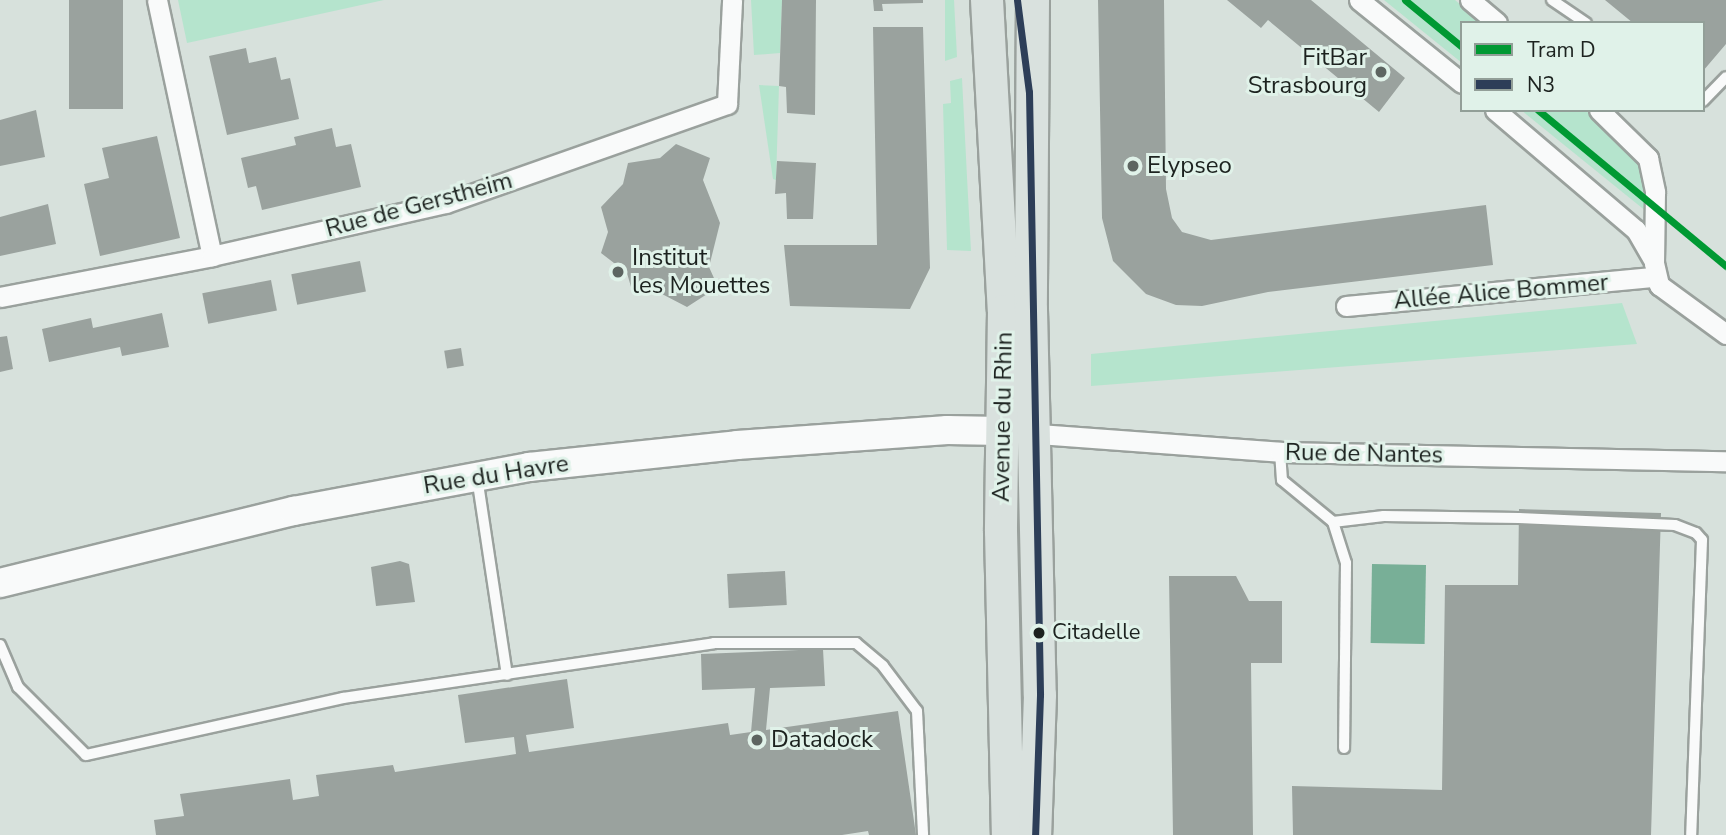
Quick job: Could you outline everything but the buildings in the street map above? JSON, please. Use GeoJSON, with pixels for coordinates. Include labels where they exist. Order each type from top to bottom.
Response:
{"type":"FeatureCollection","features":[{"type":"Feature","properties":{"kind":"main road","name":"Avenue du Rhin"},"geometry":{"type":"LineString","coordinates":[[987,0],[1004,310],[1018,433],[1040,695],[1035,835]]}},
{"type":"Feature","properties":{"kind":"main road"},"geometry":{"type":"LineString","coordinates":[[1017,0],[1029,92]]}},
{"type":"Feature","properties":{"kind":"main road","name":"Avenue du Rhin"},"geometry":{"type":"LineString","coordinates":[[1008,835],[1033,0]]}},
{"type":"Feature","properties":{"kind":"main road","name":"Rue du Havre"},"geometry":{"type":"LineString","coordinates":[[0,583],[282,514],[477,477],[725,446],[947,430],[1018,433]]}},
{"type":"Feature","properties":{"kind":"street"},"geometry":{"type":"LineString","coordinates":[[158,0],[212,256]]}},
{"type":"Feature","properties":{"kind":"street","name":"Rue de Gerstheim"},"geometry":{"type":"LineString","coordinates":[[0,297],[212,256],[446,203],[727,104],[732,0]]}},
{"type":"Feature","properties":{"kind":"street"},"geometry":{"type":"LineString","coordinates":[[1359,0],[1460,81]]}},
{"type":"Feature","properties":{"kind":"street"},"geometry":{"type":"LineString","coordinates":[[1470,0],[1495,21]]}},
{"type":"Feature","properties":{"kind":"street"},"geometry":{"type":"LineString","coordinates":[[1497,112],[1636,230],[1659,285],[1726,334]]}},
{"type":"Feature","properties":{"kind":"street"},"geometry":{"type":"LineString","coordinates":[[1601,112],[1648,158],[1656,207],[1655,270]]}},
{"type":"Feature","properties":{"kind":"street","name":"Allée Alice Bommer"},"geometry":{"type":"LineString","coordinates":[[1346,306],[1655,270]]}},
{"type":"Feature","properties":{"kind":"street","name":"Rue de Nantes"},"geometry":{"type":"LineString","coordinates":[[1018,433],[1280,453],[1726,461]]}},
{"type":"Feature","properties":{"kind":"lane"},"geometry":{"type":"LineString","coordinates":[[1552,0],[1583,21]]}},
{"type":"Feature","properties":{"kind":"lane"},"geometry":{"type":"LineString","coordinates":[[1705,99],[1726,77]]}},
{"type":"Feature","properties":{"kind":"lane"},"geometry":{"type":"LineString","coordinates":[[1280,453],[1282,480],[1333,522],[1346,564],[1344,748]]}},
{"type":"Feature","properties":{"kind":"lane"},"geometry":{"type":"LineString","coordinates":[[477,477],[507,675]]}},
{"type":"Feature","properties":{"kind":"lane"},"geometry":{"type":"LineString","coordinates":[[1333,522],[1384,516],[1519,518],[1675,525],[1696,533],[1702,540],[1692,835]]}},
{"type":"Feature","properties":{"kind":"lane"},"geometry":{"type":"LineString","coordinates":[[0,645],[18,687],[86,755],[343,698],[714,643],[856,643],[883,666],[917,711],[923,835]]}},
{"type":"Feature","properties":{"kind":"shaded area"},"geometry":{"type":"Polygon","coordinates":[[[178,0],[384,0],[187,43],[178,0]]]}},
{"type":"Feature","properties":{"kind":"shaded area"},"geometry":{"type":"Polygon","coordinates":[[[751,0],[782,0],[780,53],[754,55],[751,0]]]}},
{"type":"Feature","properties":{"kind":"shaded area"},"geometry":{"type":"Polygon","coordinates":[[[945,0],[954,0],[957,57],[945,61],[945,0]]]}},
{"type":"Feature","properties":{"kind":"shaded area"},"geometry":{"type":"Polygon","coordinates":[[[1384,0],[1455,0],[1480,21],[1460,21],[1460,61],[1384,0]]]}},
{"type":"Feature","properties":{"kind":"shaded area"},"geometry":{"type":"Polygon","coordinates":[[[962,78],[971,251],[947,250],[943,104],[951,103],[950,81],[962,78]]]}},
{"type":"Feature","properties":{"kind":"shaded area"},"geometry":{"type":"Polygon","coordinates":[[[759,85],[779,86],[776,180],[773,179],[759,85]]]}},
{"type":"Feature","properties":{"kind":"shaded area"},"geometry":{"type":"Polygon","coordinates":[[[1523,112],[1587,112],[1639,155],[1645,170],[1647,212],[1523,112]]]}},
{"type":"Feature","properties":{"kind":"shaded area"},"geometry":{"type":"Polygon","coordinates":[[[1622,303],[1637,344],[1091,386],[1091,354],[1622,303]]]}},
{"type":"Feature","properties":{"kind":"shaded area"},"geometry":{"type":"Polygon","coordinates":[[[1372,564],[1426,565],[1425,644],[1371,643],[1372,564]]]}},
{"type":"Feature","properties":{"kind":"tram line","name":"D"},"geometry":{"type":"LineString","coordinates":[[1405,0],[1460,45]]}},
{"type":"Feature","properties":{"kind":"tram line","name":"D"},"geometry":{"type":"LineString","coordinates":[[1540,112],[1726,266]]}},
{"type":"Feature","properties":{"kind":"transit line","name":"N3"},"geometry":{"type":"LineString","coordinates":[[1017,0],[1029,92],[1040,695],[1035,835]]}},
{"type":"Feature","properties":{"kind":"place","name":"FitBar Strasbourg"},"geometry":{"type":"Point","coordinates":[1381,72]}},
{"type":"Feature","properties":{"kind":"place","name":"Elypseo"},"geometry":{"type":"Point","coordinates":[1133,166]}},
{"type":"Feature","properties":{"kind":"place","name":"Institut les Mouettes"},"geometry":{"type":"Point","coordinates":[618,272]}},
{"type":"Feature","properties":{"kind":"place","name":"Citadelle"},"geometry":{"type":"Point","coordinates":[1039,633]}},
{"type":"Feature","properties":{"kind":"place","name":"Datadock"},"geometry":{"type":"Point","coordinates":[757,740]}}]}
